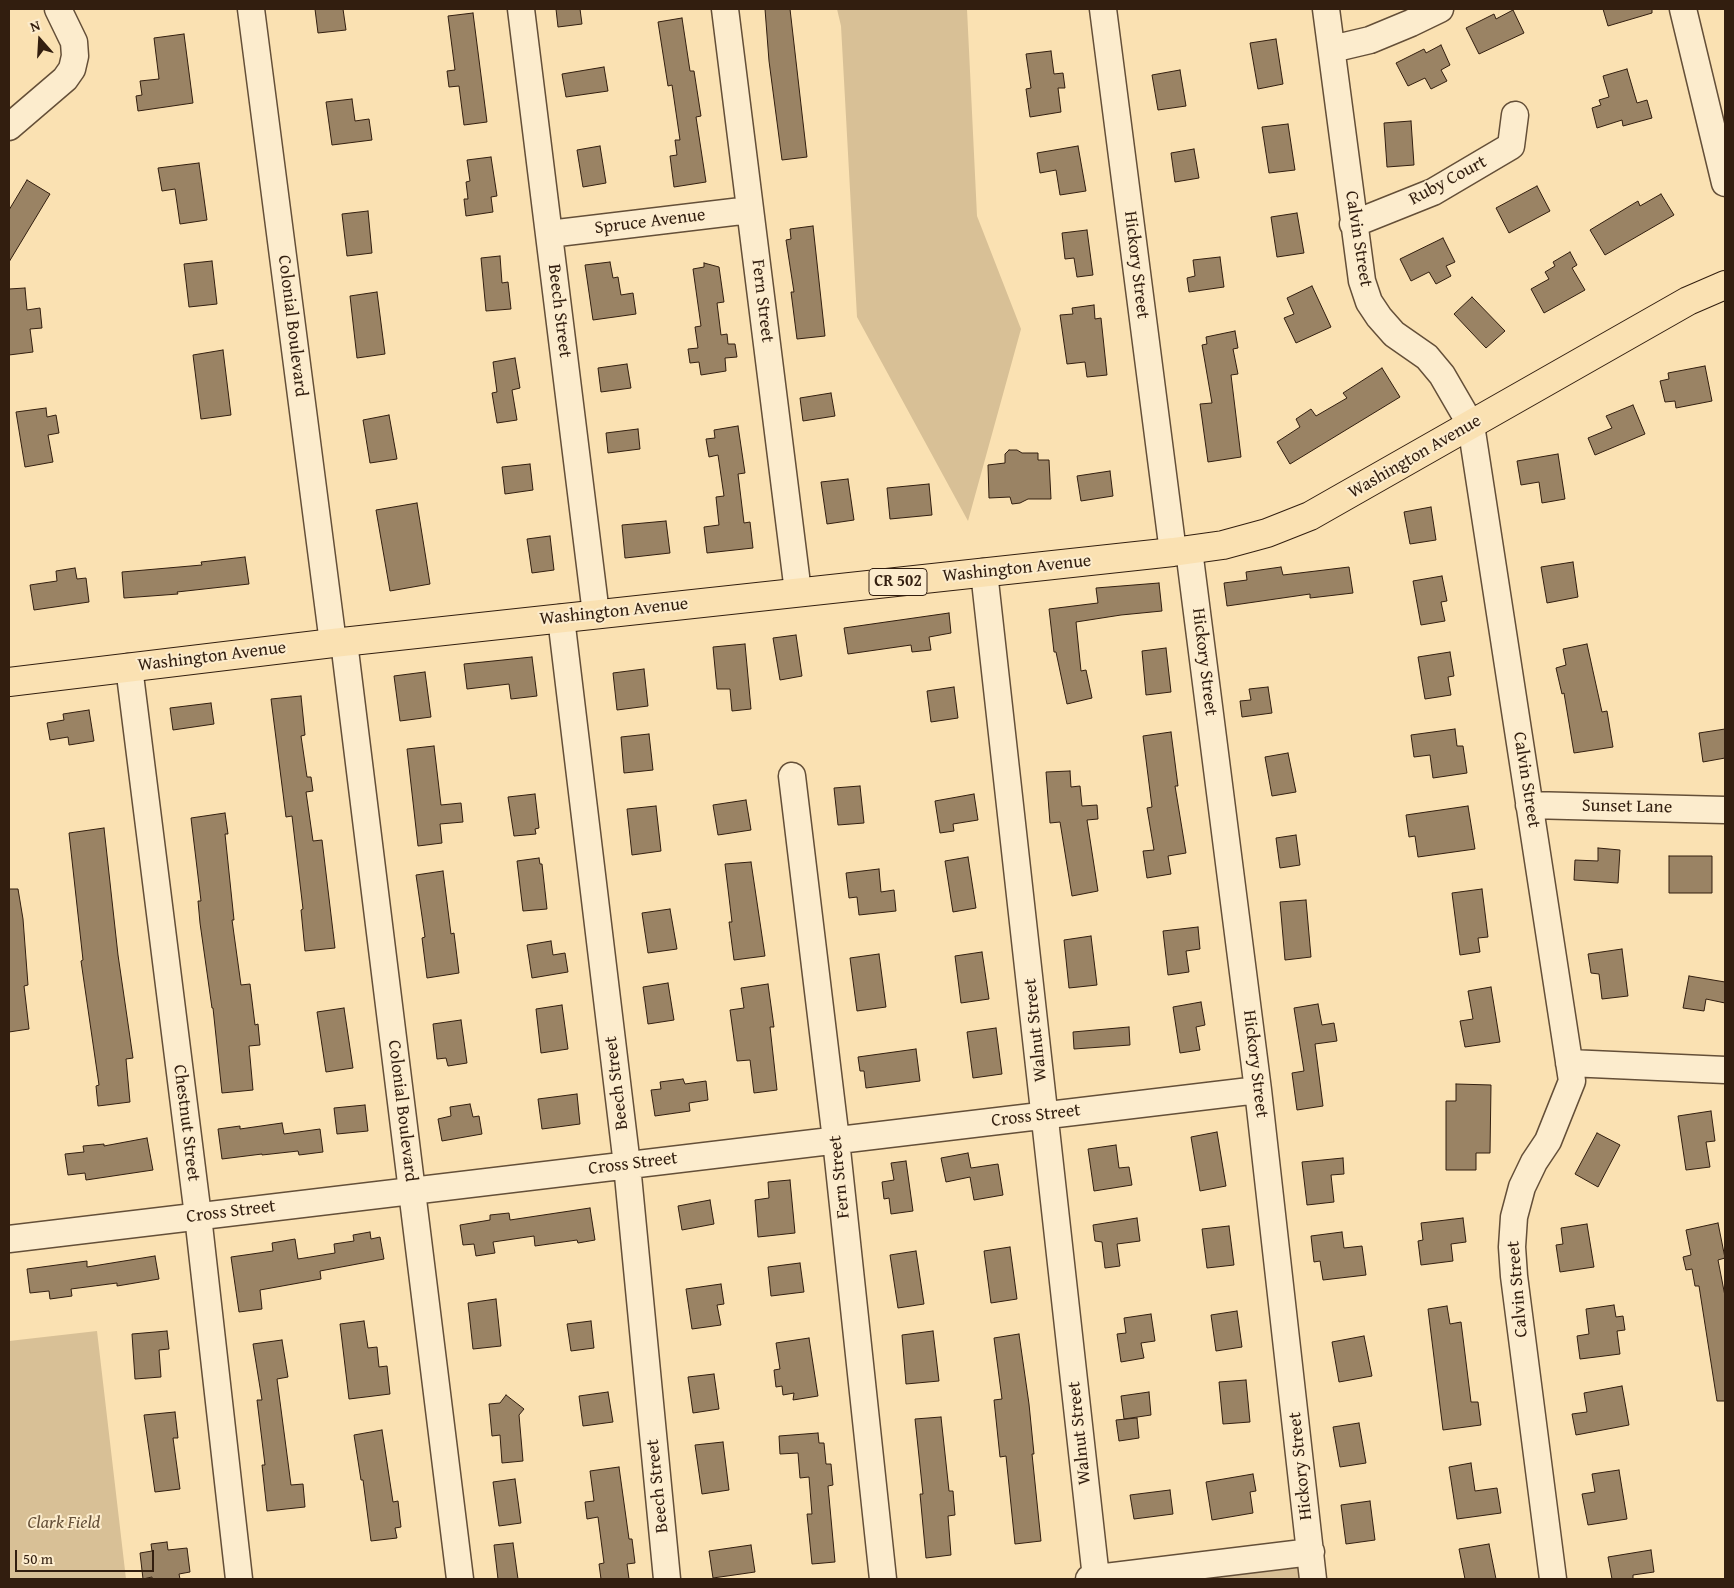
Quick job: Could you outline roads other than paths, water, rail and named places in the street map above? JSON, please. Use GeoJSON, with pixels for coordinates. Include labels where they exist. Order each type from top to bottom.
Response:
{"type":"FeatureCollection","features":[{"type":"Feature","properties":{"kind":"main road","name":"Washington Avenue"},"geometry":{"type":"LineString","coordinates":[[9,682],[338,642],[1223,545],[1267,533],[1310,516],[1688,301],[1725,285]]}},
{"type":"Feature","properties":{"kind":"street"},"geometry":{"type":"LineString","coordinates":[[9,126],[65,79],[72,69],[75,56],[74,42],[58,9]]}},
{"type":"Feature","properties":{"kind":"street","name":"Colonial Boulevard"},"geometry":{"type":"LineString","coordinates":[[251,9],[412,1191],[460,1579]]}},
{"type":"Feature","properties":{"kind":"street","name":"Beech Street"},"geometry":{"type":"LineString","coordinates":[[521,9],[596,614]]}},
{"type":"Feature","properties":{"kind":"street","name":"Fern Street"},"geometry":{"type":"LineString","coordinates":[[725,9],[798,592]]}},
{"type":"Feature","properties":{"kind":"street","name":"Hickory Street"},"geometry":{"type":"LineString","coordinates":[[1103,9],[1258,1090],[1313,1579]]}},
{"type":"Feature","properties":{"kind":"street","name":"Calvin Street"},"geometry":{"type":"LineString","coordinates":[[1326,9],[1362,281],[1369,302],[1394,334],[1427,357],[1442,375],[1471,425],[1572,1081],[1548,1141],[1534,1162],[1522,1187],[1514,1216],[1512,1247],[1514,1276],[1553,1579]]}},
{"type":"Feature","properties":{"kind":"street"},"geometry":{"type":"LineString","coordinates":[[1332,49],[1370,40],[1440,9]]}},
{"type":"Feature","properties":{"kind":"street"},"geometry":{"type":"LineString","coordinates":[[1683,9],[1725,183]]}},
{"type":"Feature","properties":{"kind":"street","name":"Ruby Court"},"geometry":{"type":"LineString","coordinates":[[1354,224],[1433,192],[1511,146],[1515,115]]}},
{"type":"Feature","properties":{"kind":"street","name":"Spruce Avenue"},"geometry":{"type":"LineString","coordinates":[[549,234],[750,210]]}},
{"type":"Feature","properties":{"kind":"street","name":"Walnut Street"},"geometry":{"type":"LineString","coordinates":[[984,572],[1045,1115],[1092,1579]]}},
{"type":"Feature","properties":{"kind":"street","name":"Beech Street"},"geometry":{"type":"LineString","coordinates":[[561,618],[627,1165],[667,1579]]}},
{"type":"Feature","properties":{"kind":"street","name":"Chestnut Street"},"geometry":{"type":"LineString","coordinates":[[129,668],[198,1216],[240,1579]]}},
{"type":"Feature","properties":{"kind":"street","name":"Fern Street"},"geometry":{"type":"LineString","coordinates":[[792,776],[836,1140],[883,1579]]}},
{"type":"Feature","properties":{"kind":"street","name":"Sunset Lane"},"geometry":{"type":"LineString","coordinates":[[1530,805],[1725,810]]}},
{"type":"Feature","properties":{"kind":"street"},"geometry":{"type":"LineString","coordinates":[[1569,1063],[1725,1070]]}},
{"type":"Feature","properties":{"kind":"street","name":"Cross Street"},"geometry":{"type":"LineString","coordinates":[[9,1239],[1258,1090]]}},
{"type":"Feature","properties":{"kind":"street"},"geometry":{"type":"LineString","coordinates":[[1092,1579],[1311,1552]]}},
{"type":"Feature","properties":{"kind":"park label","name":"Clark Field"},"geometry":{"type":"Point","coordinates":[64,1523]}}]}
